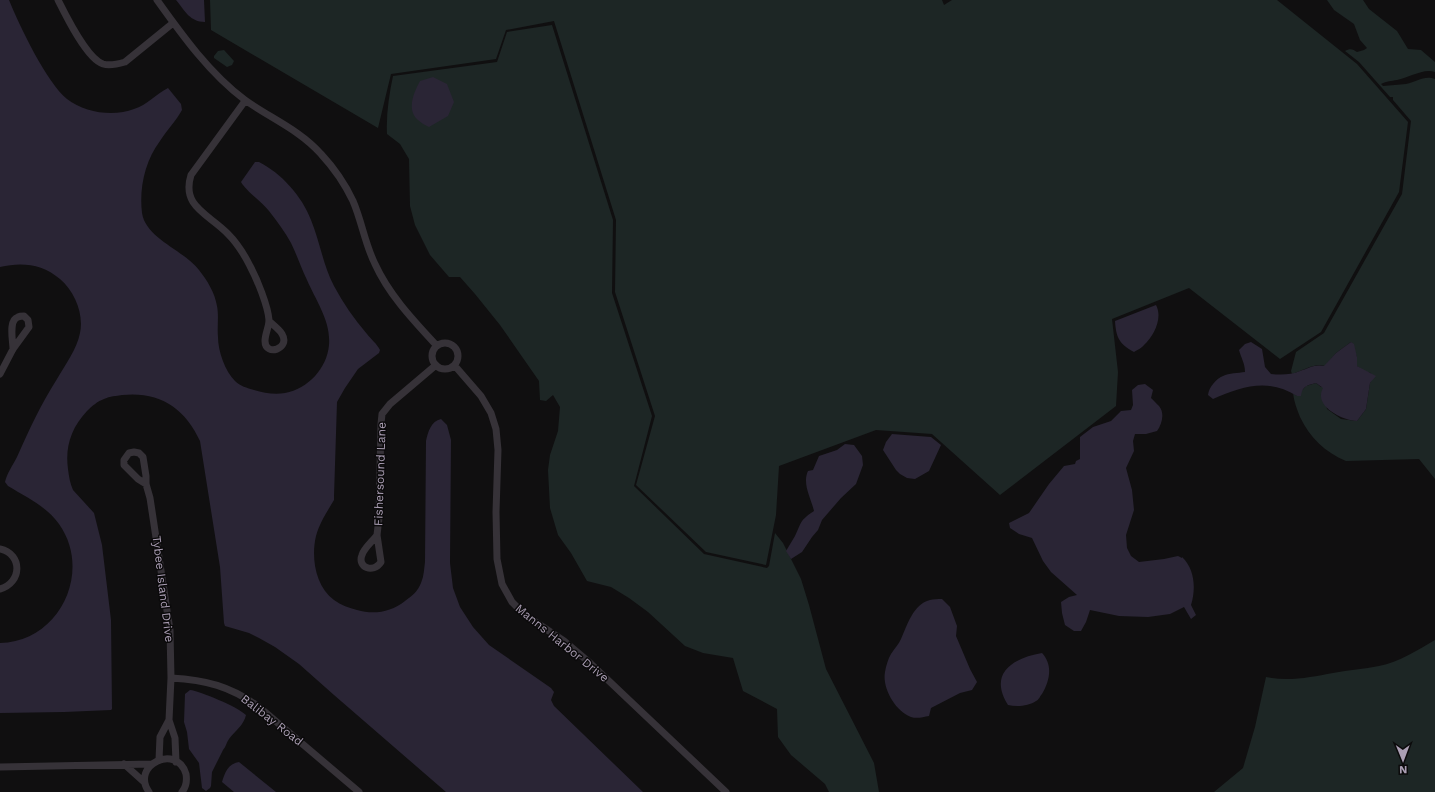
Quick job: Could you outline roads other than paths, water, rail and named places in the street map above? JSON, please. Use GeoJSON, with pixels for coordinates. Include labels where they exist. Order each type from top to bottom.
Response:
{"type":"FeatureCollection","features":[{"type":"Feature","properties":{"kind":"street"},"geometry":{"type":"LineString","coordinates":[[58,0],[86,49],[94,59],[104,64],[118,64],[125,62],[173,23]]}},
{"type":"Feature","properties":{"kind":"street"},"geometry":{"type":"LineString","coordinates":[[157,0],[173,23],[214,73],[231,89],[245,101],[301,135],[321,153],[340,178],[353,202],[375,265],[391,293],[437,346]]}},
{"type":"Feature","properties":{"kind":"street"},"geometry":{"type":"LineString","coordinates":[[245,101],[191,175],[188,185],[190,196],[196,207],[227,233],[240,248],[250,265],[259,286],[269,321]]}},
{"type":"Feature","properties":{"kind":"street"},"geometry":{"type":"LineString","coordinates":[[446,343],[457,349],[459,358],[455,366],[443,369],[436,365],[432,357],[434,349],[437,346],[446,343]]}},
{"type":"Feature","properties":{"kind":"street"},"geometry":{"type":"LineString","coordinates":[[0,374],[13,349]]}},
{"type":"Feature","properties":{"kind":"street","name":"Fishersound Lane"},"geometry":{"type":"LineString","coordinates":[[377,535],[379,518],[382,414],[390,404],[436,365]]}},
{"type":"Feature","properties":{"kind":"street","name":"Manns Harbor Drive"},"geometry":{"type":"LineString","coordinates":[[455,366],[481,396],[491,413],[496,429],[498,450],[496,512],[497,559],[502,584],[512,602],[525,615],[564,641],[590,663],[726,792]]}},
{"type":"Feature","properties":{"kind":"street","name":"Tybee Island Drive"},"geometry":{"type":"LineString","coordinates":[[146,484],[150,498],[170,630],[170,720],[174,735],[176,762]]}},
{"type":"Feature","properties":{"kind":"street"},"geometry":{"type":"LineString","coordinates":[[0,549],[11,554],[15,559],[17,573],[10,584],[0,588]]}},
{"type":"Feature","properties":{"kind":"street","name":"Balibay Road"},"geometry":{"type":"LineString","coordinates":[[171,678],[215,684],[245,697],[259,707],[359,792]]}},
{"type":"Feature","properties":{"kind":"street","name":"Tybee Island Drive"},"geometry":{"type":"LineString","coordinates":[[159,760],[161,735],[170,720]]}},
{"type":"Feature","properties":{"kind":"street"},"geometry":{"type":"LineString","coordinates":[[161,735],[174,735]]}},
{"type":"Feature","properties":{"kind":"street"},"geometry":{"type":"LineString","coordinates":[[144,782],[147,769],[152,764],[159,760],[171,759],[184,770],[186,783],[190,792]]}},
{"type":"Feature","properties":{"kind":"street"},"geometry":{"type":"LineString","coordinates":[[124,764],[144,782],[149,792]]}},
{"type":"Feature","properties":{"kind":"street"},"geometry":{"type":"LineString","coordinates":[[0,767],[152,764]]}},
{"type":"Feature","properties":{"kind":"street"},"geometry":{"type":"LineString","coordinates":[[182,792],[186,783]]}}]}
